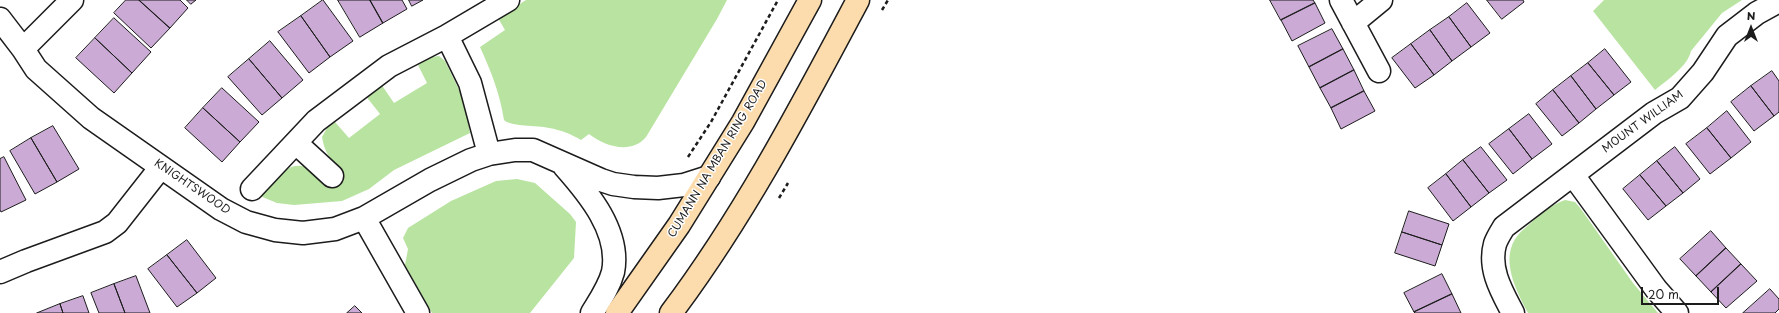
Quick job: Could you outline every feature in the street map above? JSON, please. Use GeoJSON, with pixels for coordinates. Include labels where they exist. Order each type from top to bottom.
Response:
{"type":"FeatureCollection","features":[{"type":"Feature","properties":{"kind":"main road","name":"CUMANN NA MBAN RING ROAD"},"geometry":{"type":"LineString","coordinates":[[617,313],[679,225],[743,122],[810,0]]}},
{"type":"Feature","properties":{"kind":"main road"},"geometry":{"type":"LineString","coordinates":[[671,313],[717,248],[754,187],[807,97],[858,0]]}},
{"type":"Feature","properties":{"kind":"street"},"geometry":{"type":"LineString","coordinates":[[23,49],[72,0]]}},
{"type":"Feature","properties":{"kind":"street"},"geometry":{"type":"LineString","coordinates":[[252,189],[316,121],[389,66],[447,36],[508,0]]}},
{"type":"Feature","properties":{"kind":"street"},"geometry":{"type":"LineString","coordinates":[[1340,0],[1379,71]]}},
{"type":"Feature","properties":{"kind":"street"},"geometry":{"type":"LineString","coordinates":[[1353,23],[1380,0]]}},
{"type":"Feature","properties":{"kind":"street","name":"MOUNT WILLIAM"},"geometry":{"type":"LineString","coordinates":[[1513,313],[1496,280],[1493,261],[1495,244],[1504,227],[1654,113],[1680,98],[1703,72],[1727,36],[1757,13],[1779,1]]}},
{"type":"Feature","properties":{"kind":"street","name":"KNIGHTSWOOD"},"geometry":{"type":"LineString","coordinates":[[0,19],[36,69],[91,118],[222,209],[246,222],[275,230],[304,233],[335,229],[364,218],[430,180],[471,160],[489,154],[515,150],[533,150],[613,184],[634,187],[658,188],[684,185],[709,177]]}},
{"type":"Feature","properties":{"kind":"street"},"geometry":{"type":"LineString","coordinates":[[447,36],[470,83],[489,154]]}},
{"type":"Feature","properties":{"kind":"street"},"geometry":{"type":"LineString","coordinates":[[296,143],[332,176]]}},
{"type":"Feature","properties":{"kind":"street"},"geometry":{"type":"LineString","coordinates":[[561,163],[588,195],[599,213],[608,232],[614,252],[613,272],[605,292],[592,313]]}},
{"type":"Feature","properties":{"kind":"street"},"geometry":{"type":"LineString","coordinates":[[0,272],[105,232],[117,223],[161,166]]}},
{"type":"Feature","properties":{"kind":"street"},"geometry":{"type":"LineString","coordinates":[[1573,175],[1656,289],[1677,313]]}},
{"type":"Feature","properties":{"kind":"street"},"geometry":{"type":"LineString","coordinates":[[364,218],[418,313]]}},
{"type":"Feature","properties":{"kind":"path"},"geometry":{"type":"LineString","coordinates":[[686,160],[711,122],[778,0]]}},
{"type":"Feature","properties":{"kind":"green space"},"geometry":{"type":"Polygon","coordinates":[[[526,0],[727,0],[646,137],[640,143],[633,146],[618,147],[602,142],[589,134],[581,140],[558,130],[512,124],[504,120],[495,83],[480,47],[505,30],[498,18],[526,0]]]}},
{"type":"Feature","properties":{"kind":"green space"},"geometry":{"type":"Polygon","coordinates":[[[1604,0],[1742,0],[1722,13],[1691,51],[1689,57],[1681,68],[1655,90],[1593,11],[1604,0]]]}},
{"type":"Feature","properties":{"kind":"green space"},"geometry":{"type":"Polygon","coordinates":[[[439,56],[445,61],[464,100],[470,133],[394,170],[369,189],[342,201],[294,205],[277,203],[260,196],[283,172],[297,166],[304,167],[312,171],[327,188],[343,172],[331,160],[325,148],[322,137],[327,128],[335,122],[349,138],[380,114],[365,95],[381,84],[394,103],[427,83],[418,65],[431,57],[439,56]]]}},
{"type":"Feature","properties":{"kind":"green space"},"geometry":{"type":"Polygon","coordinates":[[[517,179],[535,183],[570,214],[576,222],[574,258],[530,313],[432,313],[405,265],[408,249],[403,238],[408,228],[451,201],[496,181],[517,179]]]}},
{"type":"Feature","properties":{"kind":"green space"},"geometry":{"type":"Polygon","coordinates":[[[1565,200],[1575,202],[1581,209],[1633,283],[1658,313],[1528,313],[1511,274],[1510,254],[1512,244],[1518,235],[1534,220],[1545,211],[1565,200]]]}},
{"type":"Feature","properties":{"kind":"building"},"geometry":{"type":"Polygon","coordinates":[[[126,0],[139,0],[170,28],[151,48],[114,13],[126,0]]]}},
{"type":"Feature","properties":{"kind":"building"},"geometry":{"type":"Polygon","coordinates":[[[139,0],[180,0],[188,8],[170,28],[139,0]]]}},
{"type":"Feature","properties":{"kind":"building"},"geometry":{"type":"Polygon","coordinates":[[[187,0],[196,0],[191,4],[187,0]]]}},
{"type":"Feature","properties":{"kind":"building"},"geometry":{"type":"Polygon","coordinates":[[[323,0],[353,41],[330,57],[301,16],[323,0]]]}},
{"type":"Feature","properties":{"kind":"building"},"geometry":{"type":"Polygon","coordinates":[[[338,0],[370,0],[383,23],[360,37],[338,0]]]}},
{"type":"Feature","properties":{"kind":"building"},"geometry":{"type":"Polygon","coordinates":[[[370,0],[402,0],[407,9],[383,23],[370,0]]]}},
{"type":"Feature","properties":{"kind":"building"},"geometry":{"type":"Polygon","coordinates":[[[409,0],[423,0],[412,6],[409,0]]]}},
{"type":"Feature","properties":{"kind":"building"},"geometry":{"type":"Polygon","coordinates":[[[1270,0],[1313,0],[1315,3],[1281,20],[1270,0]]]}},
{"type":"Feature","properties":{"kind":"building"},"geometry":{"type":"Polygon","coordinates":[[[1487,0],[1523,0],[1524,2],[1502,19],[1487,0]]]}},
{"type":"Feature","properties":{"kind":"building"},"geometry":{"type":"Polygon","coordinates":[[[1315,3],[1325,23],[1292,41],[1281,20],[1315,3]]]}},
{"type":"Feature","properties":{"kind":"building"},"geometry":{"type":"Polygon","coordinates":[[[1467,3],[1490,33],[1471,47],[1449,17],[1467,3]]]}},
{"type":"Feature","properties":{"kind":"building"},"geometry":{"type":"Polygon","coordinates":[[[301,16],[330,57],[309,73],[278,32],[301,16]]]}},
{"type":"Feature","properties":{"kind":"building"},"geometry":{"type":"Polygon","coordinates":[[[1449,17],[1471,47],[1452,61],[1430,30],[1449,17]]]}},
{"type":"Feature","properties":{"kind":"building"},"geometry":{"type":"Polygon","coordinates":[[[114,18],[151,52],[132,73],[95,38],[114,18]]]}},
{"type":"Feature","properties":{"kind":"building"},"geometry":{"type":"Polygon","coordinates":[[[1332,29],[1343,49],[1309,67],[1298,46],[1332,29]]]}},
{"type":"Feature","properties":{"kind":"building"},"geometry":{"type":"Polygon","coordinates":[[[1430,30],[1452,61],[1434,75],[1411,44],[1430,30]]]}},
{"type":"Feature","properties":{"kind":"building"},"geometry":{"type":"Polygon","coordinates":[[[95,38],[132,73],[114,93],[76,58],[95,38]]]}},
{"type":"Feature","properties":{"kind":"building"},"geometry":{"type":"Polygon","coordinates":[[[270,41],[303,80],[282,98],[249,59],[270,41]]]}},
{"type":"Feature","properties":{"kind":"building"},"geometry":{"type":"Polygon","coordinates":[[[1411,44],[1434,75],[1415,88],[1392,58],[1411,44]]]}},
{"type":"Feature","properties":{"kind":"building"},"geometry":{"type":"Polygon","coordinates":[[[1343,49],[1354,70],[1320,88],[1309,67],[1343,49]]]}},
{"type":"Feature","properties":{"kind":"building"},"geometry":{"type":"Polygon","coordinates":[[[1605,49],[1631,82],[1614,95],[1588,63],[1605,49]]]}},
{"type":"Feature","properties":{"kind":"building"},"geometry":{"type":"Polygon","coordinates":[[[249,59],[282,98],[262,115],[228,77],[249,59]]]}},
{"type":"Feature","properties":{"kind":"building"},"geometry":{"type":"Polygon","coordinates":[[[1588,63],[1614,95],[1596,109],[1571,76],[1588,63]]]}},
{"type":"Feature","properties":{"kind":"building"},"geometry":{"type":"Polygon","coordinates":[[[1354,70],[1364,91],[1331,108],[1320,88],[1354,70]]]}},
{"type":"Feature","properties":{"kind":"building"},"geometry":{"type":"Polygon","coordinates":[[[1772,71],[1779,81],[1779,112],[1774,116],[1751,86],[1772,71]]]}},
{"type":"Feature","properties":{"kind":"building"},"geometry":{"type":"Polygon","coordinates":[[[1571,76],[1596,109],[1579,123],[1553,90],[1571,76]]]}},
{"type":"Feature","properties":{"kind":"building"},"geometry":{"type":"Polygon","coordinates":[[[1751,86],[1774,116],[1754,131],[1731,102],[1751,86]]]}},
{"type":"Feature","properties":{"kind":"building"},"geometry":{"type":"Polygon","coordinates":[[[222,88],[259,122],[240,142],[203,108],[222,88]]]}},
{"type":"Feature","properties":{"kind":"building"},"geometry":{"type":"Polygon","coordinates":[[[1553,90],[1579,123],[1562,136],[1536,104],[1553,90]]]}},
{"type":"Feature","properties":{"kind":"building"},"geometry":{"type":"Polygon","coordinates":[[[1364,91],[1375,111],[1341,129],[1331,108],[1364,91]]]}},
{"type":"Feature","properties":{"kind":"building"},"geometry":{"type":"Polygon","coordinates":[[[203,108],[240,142],[222,162],[185,128],[203,108]]]}},
{"type":"Feature","properties":{"kind":"building"},"geometry":{"type":"Polygon","coordinates":[[[1727,111],[1751,142],[1731,158],[1707,128],[1727,111]]]}},
{"type":"Feature","properties":{"kind":"building"},"geometry":{"type":"Polygon","coordinates":[[[1529,114],[1552,144],[1532,159],[1509,129],[1529,114]]]}},
{"type":"Feature","properties":{"kind":"building"},"geometry":{"type":"Polygon","coordinates":[[[53,126],[79,169],[57,182],[31,138],[53,126]]]}},
{"type":"Feature","properties":{"kind":"building"},"geometry":{"type":"Polygon","coordinates":[[[1707,128],[1731,158],[1710,174],[1686,144],[1707,128]]]}},
{"type":"Feature","properties":{"kind":"building"},"geometry":{"type":"Polygon","coordinates":[[[1509,129],[1532,159],[1513,174],[1489,144],[1509,129]]]}},
{"type":"Feature","properties":{"kind":"building"},"geometry":{"type":"Polygon","coordinates":[[[31,138],[57,182],[35,194],[10,151],[31,138]]]}},
{"type":"Feature","properties":{"kind":"building"},"geometry":{"type":"Polygon","coordinates":[[[1481,147],[1507,180],[1489,193],[1463,160],[1481,147]]]}},
{"type":"Feature","properties":{"kind":"building"},"geometry":{"type":"Polygon","coordinates":[[[1675,147],[1700,179],[1683,193],[1657,161],[1675,147]]]}},
{"type":"Feature","properties":{"kind":"building"},"geometry":{"type":"Polygon","coordinates":[[[4,157],[26,200],[1,212],[0,159],[4,157]]]}},
{"type":"Feature","properties":{"kind":"building"},"geometry":{"type":"Polygon","coordinates":[[[1463,160],[1489,193],[1471,207],[1446,174],[1463,160]]]}},
{"type":"Feature","properties":{"kind":"building"},"geometry":{"type":"Polygon","coordinates":[[[1657,161],[1683,193],[1666,206],[1640,175],[1657,161]]]}},
{"type":"Feature","properties":{"kind":"building"},"geometry":{"type":"Polygon","coordinates":[[[1446,174],[1471,207],[1453,221],[1428,188],[1446,174]]]}},
{"type":"Feature","properties":{"kind":"building"},"geometry":{"type":"Polygon","coordinates":[[[1640,175],[1666,206],[1648,220],[1623,189],[1640,175]]]}},
{"type":"Feature","properties":{"kind":"building"},"geometry":{"type":"Polygon","coordinates":[[[1409,211],[1449,224],[1442,245],[1402,232],[1409,211]]]}},
{"type":"Feature","properties":{"kind":"building"},"geometry":{"type":"Polygon","coordinates":[[[1711,231],[1726,248],[1696,276],[1680,259],[1711,231]]]}},
{"type":"Feature","properties":{"kind":"building"},"geometry":{"type":"Polygon","coordinates":[[[1402,232],[1442,245],[1435,266],[1395,253],[1402,232]]]}},
{"type":"Feature","properties":{"kind":"building"},"geometry":{"type":"Polygon","coordinates":[[[187,240],[216,278],[197,293],[167,255],[187,240]]]}},
{"type":"Feature","properties":{"kind":"building"},"geometry":{"type":"Polygon","coordinates":[[[1726,248],[1741,264],[1711,292],[1696,276],[1726,248]]]}},
{"type":"Feature","properties":{"kind":"building"},"geometry":{"type":"Polygon","coordinates":[[[167,255],[197,293],[177,307],[148,269],[167,255]]]}},
{"type":"Feature","properties":{"kind":"building"},"geometry":{"type":"Polygon","coordinates":[[[1741,264],[1757,281],[1726,308],[1711,292],[1741,264]]]}},
{"type":"Feature","properties":{"kind":"building"},"geometry":{"type":"Polygon","coordinates":[[[1442,274],[1452,294],[1414,312],[1404,293],[1442,274]]]}},
{"type":"Feature","properties":{"kind":"building"},"geometry":{"type":"Polygon","coordinates":[[[136,276],[150,313],[125,313],[114,284],[136,276]]]}},
{"type":"Feature","properties":{"kind":"building"},"geometry":{"type":"Polygon","coordinates":[[[114,284],[125,313],[99,313],[91,293],[114,284]]]}},
{"type":"Feature","properties":{"kind":"building"},"geometry":{"type":"Polygon","coordinates":[[[1770,289],[1779,299],[1779,309],[1775,313],[1743,313],[1770,289]]]}},
{"type":"Feature","properties":{"kind":"building"},"geometry":{"type":"Polygon","coordinates":[[[1452,294],[1461,313],[1414,312],[1452,294]]]}},
{"type":"Feature","properties":{"kind":"building"},"geometry":{"type":"Polygon","coordinates":[[[83,296],[89,313],[63,313],[60,304],[83,296]]]}},
{"type":"Feature","properties":{"kind":"building"},"geometry":{"type":"Polygon","coordinates":[[[60,304],[63,313],[37,313],[60,304]]]}},
{"type":"Feature","properties":{"kind":"building"},"geometry":{"type":"Polygon","coordinates":[[[355,306],[362,313],[347,313],[355,306]]]}}]}
